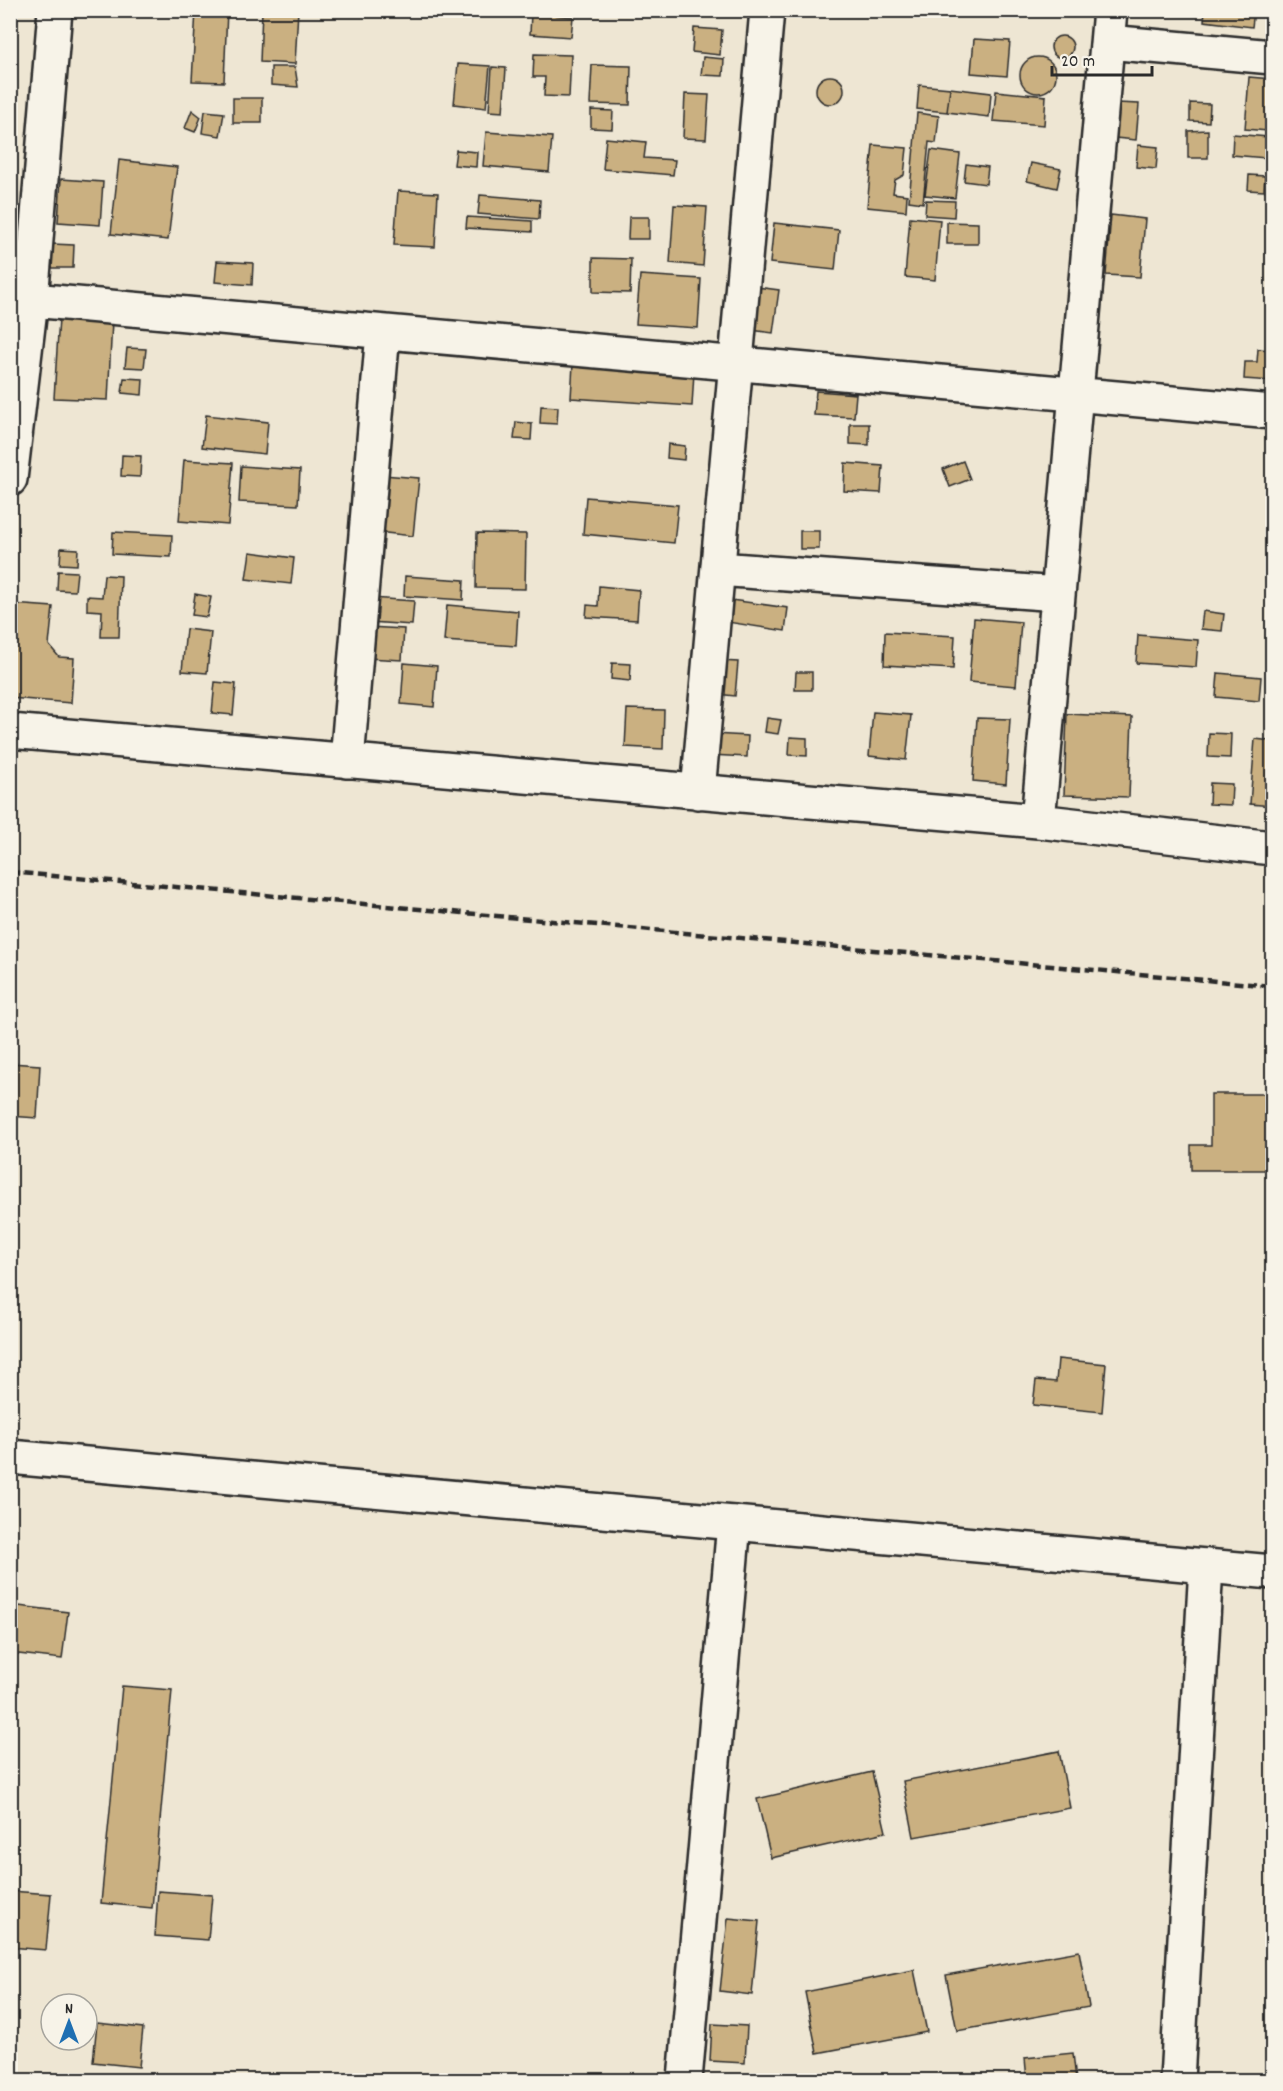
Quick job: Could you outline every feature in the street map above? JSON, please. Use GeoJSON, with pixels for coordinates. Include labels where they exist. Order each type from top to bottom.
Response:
{"type":"FeatureCollection","features":[{"type":"Feature","properties":{"kind":"street"},"geometry":{"type":"LineString","coordinates":[[10,479],[21,299],[55,10]]}},
{"type":"Feature","properties":{"kind":"street"},"geometry":{"type":"LineString","coordinates":[[698,792],[767,10]]}},
{"type":"Feature","properties":{"kind":"street"},"geometry":{"type":"LineString","coordinates":[[1038,821],[1110,10]]}},
{"type":"Feature","properties":{"kind":"street"},"geometry":{"type":"LineString","coordinates":[[1107,42],[1272,57]]}},
{"type":"Feature","properties":{"kind":"street"},"geometry":{"type":"LineString","coordinates":[[21,299],[1272,412]]}},
{"type":"Feature","properties":{"kind":"street"},"geometry":{"type":"LineString","coordinates":[[347,761],[382,332]]}},
{"type":"Feature","properties":{"kind":"street"},"geometry":{"type":"LineString","coordinates":[[718,569],[1058,594]]}},
{"type":"Feature","properties":{"kind":"street"},"geometry":{"type":"LineString","coordinates":[[10,731],[1038,821],[1272,848]]}},
{"type":"Feature","properties":{"kind":"street"},"geometry":{"type":"LineString","coordinates":[[10,1457],[1272,1572]]}},
{"type":"Feature","properties":{"kind":"street"},"geometry":{"type":"LineString","coordinates":[[685,2080],[734,1523]]}},
{"type":"Feature","properties":{"kind":"street"},"geometry":{"type":"LineString","coordinates":[[1177,2080],[1206,1566]]}},
{"type":"Feature","properties":{"kind":"building"},"geometry":{"type":"Polygon","coordinates":[[[196,10],[227,10],[224,82],[192,81],[196,10]]]}},
{"type":"Feature","properties":{"kind":"building"},"geometry":{"type":"Polygon","coordinates":[[[262,10],[298,10],[295,64],[260,62],[262,10]]]}},
{"type":"Feature","properties":{"kind":"building"},"geometry":{"type":"Polygon","coordinates":[[[1205,10],[1254,10],[1252,27],[1204,21],[1205,10]]]}},
{"type":"Feature","properties":{"kind":"building"},"geometry":{"type":"Polygon","coordinates":[[[531,13],[573,17],[571,37],[530,34],[531,13]]]}},
{"type":"Feature","properties":{"kind":"building"},"geometry":{"type":"Polygon","coordinates":[[[694,28],[722,30],[720,55],[692,52],[694,28]]]}},
{"type":"Feature","properties":{"kind":"building"},"geometry":{"type":"Polygon","coordinates":[[[1058,36],[1066,36],[1073,43],[1073,51],[1066,58],[1058,58],[1051,51],[1051,43],[1058,36]]]}},
{"type":"Feature","properties":{"kind":"building"},"geometry":{"type":"Polygon","coordinates":[[[974,39],[1010,41],[1007,76],[971,73],[974,39]]]}},
{"type":"Feature","properties":{"kind":"building"},"geometry":{"type":"Polygon","coordinates":[[[534,54],[571,55],[569,97],[544,96],[545,77],[533,77],[534,54]]]}},
{"type":"Feature","properties":{"kind":"building"},"geometry":{"type":"Polygon","coordinates":[[[703,57],[724,59],[723,76],[701,75],[703,57]]]}},
{"type":"Feature","properties":{"kind":"building"},"geometry":{"type":"Polygon","coordinates":[[[1038,57],[1051,62],[1056,75],[1051,88],[1038,93],[1025,88],[1020,75],[1025,62],[1038,57]]]}},
{"type":"Feature","properties":{"kind":"building"},"geometry":{"type":"Polygon","coordinates":[[[458,64],[490,66],[486,108],[454,104],[458,64]]]}},
{"type":"Feature","properties":{"kind":"building"},"geometry":{"type":"Polygon","coordinates":[[[592,65],[631,66],[630,105],[590,104],[592,65]]]}},
{"type":"Feature","properties":{"kind":"building"},"geometry":{"type":"Polygon","coordinates":[[[271,67],[295,67],[298,87],[271,85],[271,67]]]}},
{"type":"Feature","properties":{"kind":"building"},"geometry":{"type":"Polygon","coordinates":[[[492,67],[506,68],[503,112],[489,111],[492,67]]]}},
{"type":"Feature","properties":{"kind":"building"},"geometry":{"type":"Polygon","coordinates":[[[830,76],[840,80],[844,90],[840,100],[830,104],[820,100],[816,90],[820,80],[830,76]]]}},
{"type":"Feature","properties":{"kind":"building"},"geometry":{"type":"Polygon","coordinates":[[[1249,77],[1272,79],[1268,131],[1245,129],[1249,77]]]}},
{"type":"Feature","properties":{"kind":"building"},"geometry":{"type":"Polygon","coordinates":[[[919,85],[950,88],[947,112],[917,109],[919,85]]]}},
{"type":"Feature","properties":{"kind":"building"},"geometry":{"type":"Polygon","coordinates":[[[950,88],[991,93],[989,117],[947,112],[950,88]]]}},
{"type":"Feature","properties":{"kind":"building"},"geometry":{"type":"Polygon","coordinates":[[[996,91],[1046,96],[1044,125],[993,121],[996,91]]]}},
{"type":"Feature","properties":{"kind":"building"},"geometry":{"type":"Polygon","coordinates":[[[685,94],[709,95],[706,139],[683,138],[685,94]]]}},
{"type":"Feature","properties":{"kind":"building"},"geometry":{"type":"Polygon","coordinates":[[[233,98],[262,98],[262,123],[233,123],[233,98]]]}},
{"type":"Feature","properties":{"kind":"building"},"geometry":{"type":"Polygon","coordinates":[[[1117,103],[1139,104],[1136,140],[1115,138],[1117,103]]]}},
{"type":"Feature","properties":{"kind":"building"},"geometry":{"type":"Polygon","coordinates":[[[1190,103],[1210,104],[1209,122],[1190,121],[1190,103]]]}},
{"type":"Feature","properties":{"kind":"building"},"geometry":{"type":"Polygon","coordinates":[[[192,110],[201,117],[195,132],[185,128],[192,110]]]}},
{"type":"Feature","properties":{"kind":"building"},"geometry":{"type":"Polygon","coordinates":[[[591,110],[613,111],[612,129],[591,128],[591,110]]]}},
{"type":"Feature","properties":{"kind":"building"},"geometry":{"type":"Polygon","coordinates":[[[205,111],[224,113],[220,136],[202,133],[205,111]]]}},
{"type":"Feature","properties":{"kind":"building"},"geometry":{"type":"Polygon","coordinates":[[[917,113],[939,116],[936,143],[929,142],[923,203],[909,201],[917,113]]]}},
{"type":"Feature","properties":{"kind":"building"},"geometry":{"type":"Polygon","coordinates":[[[1208,130],[1208,158],[1188,158],[1188,131],[1208,130]]]}},
{"type":"Feature","properties":{"kind":"building"},"geometry":{"type":"Polygon","coordinates":[[[486,132],[552,137],[549,172],[483,166],[486,132]]]}},
{"type":"Feature","properties":{"kind":"building"},"geometry":{"type":"Polygon","coordinates":[[[1233,134],[1268,137],[1266,158],[1232,155],[1233,134]]]}},
{"type":"Feature","properties":{"kind":"building"},"geometry":{"type":"Polygon","coordinates":[[[606,138],[646,142],[644,158],[675,160],[673,175],[603,169],[606,138]]]}},
{"type":"Feature","properties":{"kind":"building"},"geometry":{"type":"Polygon","coordinates":[[[873,145],[907,148],[904,175],[895,180],[893,193],[907,195],[906,211],[867,207],[873,145]]]}},
{"type":"Feature","properties":{"kind":"building"},"geometry":{"type":"Polygon","coordinates":[[[1138,145],[1158,147],[1156,169],[1136,167],[1138,145]]]}},
{"type":"Feature","properties":{"kind":"building"},"geometry":{"type":"Polygon","coordinates":[[[456,150],[477,152],[476,167],[454,165],[456,150]]]}},
{"type":"Feature","properties":{"kind":"building"},"geometry":{"type":"Polygon","coordinates":[[[931,150],[960,154],[955,198],[925,195],[931,150]]]}},
{"type":"Feature","properties":{"kind":"building"},"geometry":{"type":"Polygon","coordinates":[[[119,160],[177,167],[168,240],[111,234],[119,160]]]}},
{"type":"Feature","properties":{"kind":"building"},"geometry":{"type":"Polygon","coordinates":[[[1031,163],[1061,169],[1057,188],[1027,181],[1031,163]]]}},
{"type":"Feature","properties":{"kind":"building"},"geometry":{"type":"Polygon","coordinates":[[[966,164],[988,167],[986,184],[964,181],[966,164]]]}},
{"type":"Feature","properties":{"kind":"building"},"geometry":{"type":"Polygon","coordinates":[[[1249,175],[1265,176],[1264,191],[1248,190],[1249,175]]]}},
{"type":"Feature","properties":{"kind":"building"},"geometry":{"type":"Polygon","coordinates":[[[61,179],[103,182],[100,225],[58,222],[61,179]]]}},
{"type":"Feature","properties":{"kind":"building"},"geometry":{"type":"Polygon","coordinates":[[[398,191],[438,193],[435,247],[394,245],[398,191]]]}},
{"type":"Feature","properties":{"kind":"building"},"geometry":{"type":"Polygon","coordinates":[[[480,195],[540,200],[539,219],[478,214],[480,195]]]}},
{"type":"Feature","properties":{"kind":"building"},"geometry":{"type":"Polygon","coordinates":[[[926,200],[955,201],[954,217],[925,215],[926,200]]]}},
{"type":"Feature","properties":{"kind":"building"},"geometry":{"type":"Polygon","coordinates":[[[674,205],[707,207],[703,266],[670,263],[674,205]]]}},
{"type":"Feature","properties":{"kind":"building"},"geometry":{"type":"Polygon","coordinates":[[[1111,215],[1145,219],[1140,277],[1106,275],[1111,215]]]}},
{"type":"Feature","properties":{"kind":"building"},"geometry":{"type":"Polygon","coordinates":[[[467,217],[532,221],[532,232],[466,228],[467,217]]]}},
{"type":"Feature","properties":{"kind":"building"},"geometry":{"type":"Polygon","coordinates":[[[629,217],[649,217],[649,239],[628,239],[629,217]]]}},
{"type":"Feature","properties":{"kind":"building"},"geometry":{"type":"Polygon","coordinates":[[[910,217],[940,220],[935,280],[905,277],[910,217]]]}},
{"type":"Feature","properties":{"kind":"building"},"geometry":{"type":"Polygon","coordinates":[[[947,222],[978,223],[978,244],[947,244],[947,222]]]}},
{"type":"Feature","properties":{"kind":"building"},"geometry":{"type":"Polygon","coordinates":[[[774,223],[839,230],[835,270],[770,263],[774,223]]]}},
{"type":"Feature","properties":{"kind":"building"},"geometry":{"type":"Polygon","coordinates":[[[52,244],[74,245],[73,268],[52,268],[52,244]]]}},
{"type":"Feature","properties":{"kind":"building"},"geometry":{"type":"Polygon","coordinates":[[[593,258],[631,259],[630,293],[593,292],[593,258]]]}},
{"type":"Feature","properties":{"kind":"building"},"geometry":{"type":"Polygon","coordinates":[[[217,261],[253,263],[252,285],[215,282],[217,261]]]}},
{"type":"Feature","properties":{"kind":"building"},"geometry":{"type":"Polygon","coordinates":[[[640,275],[701,279],[698,328],[636,324],[640,275]]]}},
{"type":"Feature","properties":{"kind":"building"},"geometry":{"type":"Polygon","coordinates":[[[750,286],[779,290],[773,333],[744,329],[750,286]]]}},
{"type":"Feature","properties":{"kind":"building"},"geometry":{"type":"Polygon","coordinates":[[[59,318],[112,321],[108,400],[54,398],[59,318]]]}},
{"type":"Feature","properties":{"kind":"building"},"geometry":{"type":"Polygon","coordinates":[[[127,348],[146,349],[144,368],[125,367],[127,348]]]}},
{"type":"Feature","properties":{"kind":"building"},"geometry":{"type":"Polygon","coordinates":[[[1258,349],[1272,350],[1272,381],[1244,379],[1245,362],[1257,362],[1258,349]]]}},
{"type":"Feature","properties":{"kind":"building"},"geometry":{"type":"Polygon","coordinates":[[[573,364],[694,372],[692,406],[571,398],[573,364]]]}},
{"type":"Feature","properties":{"kind":"building"},"geometry":{"type":"Polygon","coordinates":[[[124,378],[143,379],[142,395],[122,393],[124,378]]]}},
{"type":"Feature","properties":{"kind":"building"},"geometry":{"type":"Polygon","coordinates":[[[816,391],[856,394],[854,417],[814,415],[816,391]]]}},
{"type":"Feature","properties":{"kind":"building"},"geometry":{"type":"Polygon","coordinates":[[[541,406],[558,407],[557,424],[540,423],[541,406]]]}},
{"type":"Feature","properties":{"kind":"building"},"geometry":{"type":"Polygon","coordinates":[[[206,415],[268,422],[265,454],[202,447],[206,415]]]}},
{"type":"Feature","properties":{"kind":"building"},"geometry":{"type":"Polygon","coordinates":[[[516,422],[532,424],[531,440],[514,439],[516,422]]]}},
{"type":"Feature","properties":{"kind":"building"},"geometry":{"type":"Polygon","coordinates":[[[850,424],[869,424],[869,445],[850,444],[850,424]]]}},
{"type":"Feature","properties":{"kind":"building"},"geometry":{"type":"Polygon","coordinates":[[[668,444],[685,446],[684,460],[667,458],[668,444]]]}},
{"type":"Feature","properties":{"kind":"building"},"geometry":{"type":"Polygon","coordinates":[[[122,455],[141,456],[140,477],[121,476],[122,455]]]}},
{"type":"Feature","properties":{"kind":"building"},"geometry":{"type":"Polygon","coordinates":[[[184,460],[233,463],[228,525],[179,521],[184,460]]]}},
{"type":"Feature","properties":{"kind":"building"},"geometry":{"type":"Polygon","coordinates":[[[963,461],[970,479],[950,487],[943,469],[963,461]]]}},
{"type":"Feature","properties":{"kind":"building"},"geometry":{"type":"Polygon","coordinates":[[[845,463],[883,466],[881,493],[844,491],[845,463]]]}},
{"type":"Feature","properties":{"kind":"building"},"geometry":{"type":"Polygon","coordinates":[[[241,466],[300,470],[298,505],[239,502],[241,466]]]}},
{"type":"Feature","properties":{"kind":"building"},"geometry":{"type":"Polygon","coordinates":[[[383,475],[419,478],[413,536],[377,532],[383,475]]]}},
{"type":"Feature","properties":{"kind":"building"},"geometry":{"type":"Polygon","coordinates":[[[586,497],[678,505],[674,543],[583,534],[586,497]]]}},
{"type":"Feature","properties":{"kind":"building"},"geometry":{"type":"Polygon","coordinates":[[[800,531],[819,531],[819,549],[800,549],[800,531]]]}},
{"type":"Feature","properties":{"kind":"building"},"geometry":{"type":"Polygon","coordinates":[[[113,532],[172,535],[171,557],[112,554],[113,532]]]}},
{"type":"Feature","properties":{"kind":"building"},"geometry":{"type":"Polygon","coordinates":[[[477,533],[526,534],[525,589],[476,588],[477,533]]]}},
{"type":"Feature","properties":{"kind":"building"},"geometry":{"type":"Polygon","coordinates":[[[61,548],[78,549],[77,565],[60,564],[61,548]]]}},
{"type":"Feature","properties":{"kind":"building"},"geometry":{"type":"Polygon","coordinates":[[[250,552],[294,558],[291,584],[246,579],[250,552]]]}},
{"type":"Feature","properties":{"kind":"building"},"geometry":{"type":"Polygon","coordinates":[[[58,571],[77,572],[75,591],[57,590],[58,571]]]}},
{"type":"Feature","properties":{"kind":"building"},"geometry":{"type":"Polygon","coordinates":[[[104,575],[121,576],[119,637],[101,637],[102,611],[87,610],[87,596],[102,597],[104,575]]]}},
{"type":"Feature","properties":{"kind":"building"},"geometry":{"type":"Polygon","coordinates":[[[405,576],[464,580],[463,600],[404,596],[405,576]]]}},
{"type":"Feature","properties":{"kind":"building"},"geometry":{"type":"Polygon","coordinates":[[[599,586],[639,590],[637,620],[586,617],[587,605],[598,606],[599,586]]]}},
{"type":"Feature","properties":{"kind":"building"},"geometry":{"type":"Polygon","coordinates":[[[195,594],[211,597],[207,617],[192,615],[195,594]]]}},
{"type":"Feature","properties":{"kind":"building"},"geometry":{"type":"Polygon","coordinates":[[[371,598],[414,601],[412,625],[370,622],[371,598]]]}},
{"type":"Feature","properties":{"kind":"building"},"geometry":{"type":"Polygon","coordinates":[[[731,600],[788,608],[785,631],[727,622],[731,600]]]}},
{"type":"Feature","properties":{"kind":"building"},"geometry":{"type":"Polygon","coordinates":[[[12,604],[53,607],[49,645],[59,657],[74,658],[71,703],[10,698],[12,604]]]}},
{"type":"Feature","properties":{"kind":"building"},"geometry":{"type":"Polygon","coordinates":[[[447,605],[518,611],[516,646],[444,641],[447,605]]]}},
{"type":"Feature","properties":{"kind":"building"},"geometry":{"type":"Polygon","coordinates":[[[1203,611],[1224,614],[1222,631],[1201,629],[1203,611]]]}},
{"type":"Feature","properties":{"kind":"building"},"geometry":{"type":"Polygon","coordinates":[[[974,618],[1021,622],[1016,686],[969,682],[974,618]]]}},
{"type":"Feature","properties":{"kind":"building"},"geometry":{"type":"Polygon","coordinates":[[[368,627],[404,629],[402,660],[367,658],[368,627]]]}},
{"type":"Feature","properties":{"kind":"building"},"geometry":{"type":"Polygon","coordinates":[[[186,629],[211,632],[207,673],[182,671],[186,629]]]}},
{"type":"Feature","properties":{"kind":"building"},"geometry":{"type":"Polygon","coordinates":[[[885,632],[955,636],[953,669],[884,665],[885,632]]]}},
{"type":"Feature","properties":{"kind":"building"},"geometry":{"type":"Polygon","coordinates":[[[1138,635],[1198,640],[1196,667],[1136,663],[1138,635]]]}},
{"type":"Feature","properties":{"kind":"building"},"geometry":{"type":"Polygon","coordinates":[[[719,661],[738,662],[735,696],[717,694],[719,661]]]}},
{"type":"Feature","properties":{"kind":"building"},"geometry":{"type":"Polygon","coordinates":[[[404,663],[437,666],[434,707],[401,704],[404,663]]]}},
{"type":"Feature","properties":{"kind":"building"},"geometry":{"type":"Polygon","coordinates":[[[612,663],[631,664],[630,681],[611,679],[612,663]]]}},
{"type":"Feature","properties":{"kind":"building"},"geometry":{"type":"Polygon","coordinates":[[[796,672],[812,672],[812,690],[795,690],[796,672]]]}},
{"type":"Feature","properties":{"kind":"building"},"geometry":{"type":"Polygon","coordinates":[[[1218,673],[1261,677],[1259,701],[1216,697],[1218,673]]]}},
{"type":"Feature","properties":{"kind":"building"},"geometry":{"type":"Polygon","coordinates":[[[215,682],[236,684],[233,715],[212,713],[215,682]]]}},
{"type":"Feature","properties":{"kind":"building"},"geometry":{"type":"Polygon","coordinates":[[[627,709],[664,710],[663,749],[625,747],[627,709]]]}},
{"type":"Feature","properties":{"kind":"building"},"geometry":{"type":"Polygon","coordinates":[[[873,712],[911,715],[906,760],[869,756],[873,712]]]}},
{"type":"Feature","properties":{"kind":"building"},"geometry":{"type":"Polygon","coordinates":[[[1067,714],[1132,717],[1129,797],[1064,795],[1067,714]]]}},
{"type":"Feature","properties":{"kind":"building"},"geometry":{"type":"Polygon","coordinates":[[[767,718],[781,720],[778,734],[765,732],[767,718]]]}},
{"type":"Feature","properties":{"kind":"building"},"geometry":{"type":"Polygon","coordinates":[[[977,718],[1010,719],[1006,784],[973,781],[977,718]]]}},
{"type":"Feature","properties":{"kind":"building"},"geometry":{"type":"Polygon","coordinates":[[[1209,733],[1231,734],[1230,758],[1208,757],[1209,733]]]}},
{"type":"Feature","properties":{"kind":"building"},"geometry":{"type":"Polygon","coordinates":[[[712,734],[748,736],[747,757],[711,755],[712,734]]]}},
{"type":"Feature","properties":{"kind":"building"},"geometry":{"type":"Polygon","coordinates":[[[790,737],[807,738],[807,756],[789,755],[790,737]]]}},
{"type":"Feature","properties":{"kind":"building"},"geometry":{"type":"Polygon","coordinates":[[[1255,739],[1272,741],[1272,806],[1250,804],[1255,739]]]}},
{"type":"Feature","properties":{"kind":"building"},"geometry":{"type":"Polygon","coordinates":[[[1210,783],[1232,784],[1231,805],[1209,804],[1210,783]]]}},
{"type":"Feature","properties":{"kind":"building"},"geometry":{"type":"Polygon","coordinates":[[[10,1063],[40,1065],[37,1118],[10,1116],[10,1063]]]}},
{"type":"Feature","properties":{"kind":"building"},"geometry":{"type":"Polygon","coordinates":[[[1211,1094],[1272,1094],[1272,1170],[1191,1170],[1191,1145],[1211,1145],[1211,1094]]]}},
{"type":"Feature","properties":{"kind":"building"},"geometry":{"type":"Polygon","coordinates":[[[1058,1359],[1106,1364],[1102,1412],[1033,1405],[1036,1380],[1056,1382],[1058,1359]]]}},
{"type":"Feature","properties":{"kind":"building"},"geometry":{"type":"Polygon","coordinates":[[[10,1605],[68,1612],[62,1659],[10,1653],[10,1605]]]}},
{"type":"Feature","properties":{"kind":"building"},"geometry":{"type":"Polygon","coordinates":[[[122,1686],[172,1690],[152,1908],[101,1903],[122,1686]]]}},
{"type":"Feature","properties":{"kind":"building"},"geometry":{"type":"Polygon","coordinates":[[[1059,1751],[1070,1808],[914,1837],[903,1781],[1059,1751]]]}},
{"type":"Feature","properties":{"kind":"building"},"geometry":{"type":"Polygon","coordinates":[[[872,1772],[886,1832],[771,1858],[757,1799],[872,1772]]]}},
{"type":"Feature","properties":{"kind":"building"},"geometry":{"type":"Polygon","coordinates":[[[10,1891],[51,1894],[46,1950],[10,1947],[10,1891]]]}},
{"type":"Feature","properties":{"kind":"building"},"geometry":{"type":"Polygon","coordinates":[[[158,1891],[212,1895],[208,1940],[155,1936],[158,1891]]]}},
{"type":"Feature","properties":{"kind":"building"},"geometry":{"type":"Polygon","coordinates":[[[728,1918],[759,1921],[752,1995],[720,1991],[728,1918]]]}},
{"type":"Feature","properties":{"kind":"building"},"geometry":{"type":"Polygon","coordinates":[[[1079,1951],[1089,2007],[957,2031],[946,1975],[1079,1951]]]}},
{"type":"Feature","properties":{"kind":"building"},"geometry":{"type":"Polygon","coordinates":[[[914,1970],[927,2032],[817,2053],[805,1992],[914,1970]]]}},
{"type":"Feature","properties":{"kind":"building"},"geometry":{"type":"Polygon","coordinates":[[[99,2023],[143,2028],[139,2067],[93,2062],[94,2052],[99,2052],[99,2023]]]}},
{"type":"Feature","properties":{"kind":"building"},"geometry":{"type":"Polygon","coordinates":[[[712,2024],[747,2026],[745,2063],[710,2061],[712,2024]]]}},
{"type":"Feature","properties":{"kind":"building"},"geometry":{"type":"Polygon","coordinates":[[[1073,2053],[1076,2080],[1027,2080],[1025,2058],[1073,2053]]]}},
{"type":"Feature","properties":{"kind":"railway"},"geometry":{"type":"LineString","coordinates":[[10,872],[1272,986]]}}]}
